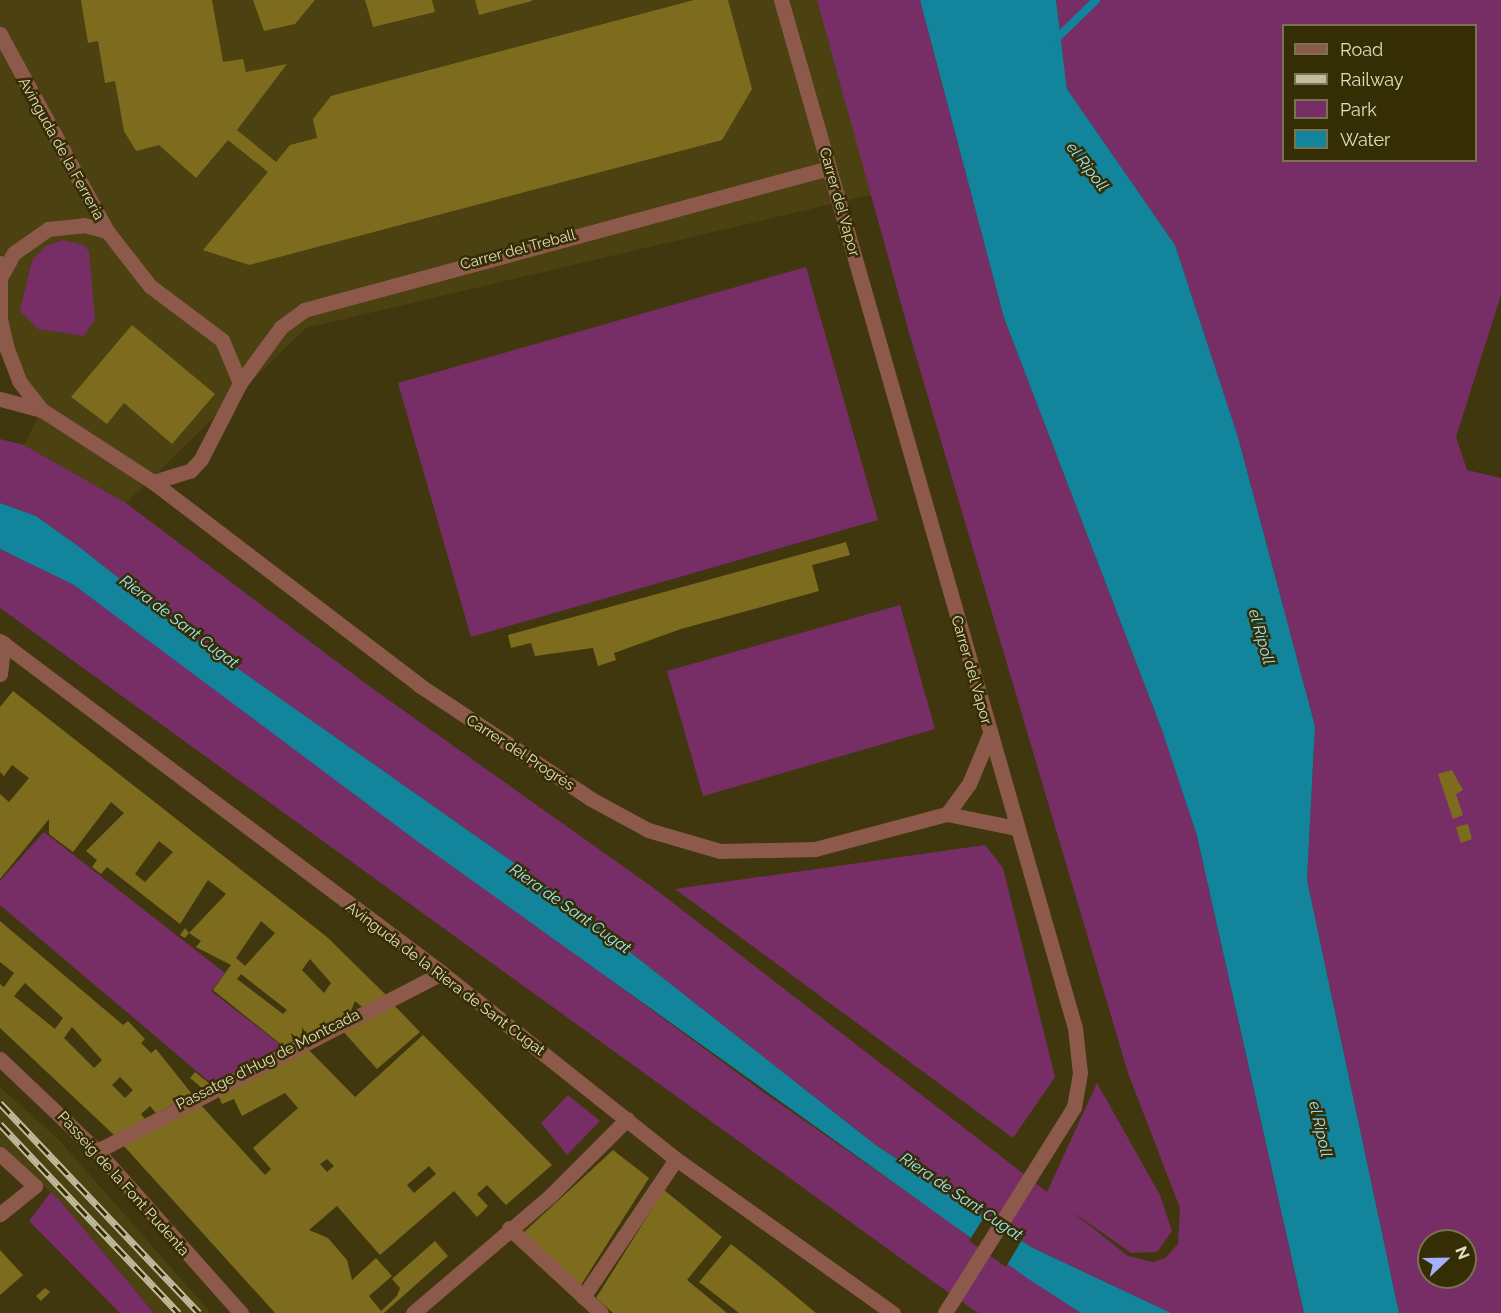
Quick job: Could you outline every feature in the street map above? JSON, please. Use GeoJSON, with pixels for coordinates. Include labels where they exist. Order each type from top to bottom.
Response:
{"type":"FeatureCollection","features":[{"type":"Feature","properties":{"kind":"street","name":"Carrer del Vapor"},"geometry":{"type":"LineString","coordinates":[[781,0],[989,736],[1075,1028],[1080,1072],[1074,1107],[945,1313]]}},
{"type":"Feature","properties":{"kind":"street","name":"Avinguda de la Ferreria"},"geometry":{"type":"LineString","coordinates":[[0,34],[107,231],[150,286],[222,340],[240,383]]}},
{"type":"Feature","properties":{"kind":"street","name":"Carrer del Treball"},"geometry":{"type":"LineString","coordinates":[[240,383],[281,327],[325,302],[829,168]]}},
{"type":"Feature","properties":{"kind":"street","name":"Avinguda de la Ferreria"},"geometry":{"type":"LineString","coordinates":[[107,231],[84,225],[48,229],[14,253],[1,270],[0,319],[7,350],[20,381],[42,410],[153,482]]}},
{"type":"Feature","properties":{"kind":"street"},"geometry":{"type":"LineString","coordinates":[[153,482],[190,471],[201,459],[240,383]]}},
{"type":"Feature","properties":{"kind":"street"},"geometry":{"type":"LineString","coordinates":[[0,399],[42,410]]}},
{"type":"Feature","properties":{"kind":"street","name":"Carrer del Progrés"},"geometry":{"type":"LineString","coordinates":[[153,482],[419,685],[534,764],[648,830],[720,851],[796,852],[946,814],[1016,828]]}},
{"type":"Feature","properties":{"kind":"street"},"geometry":{"type":"LineString","coordinates":[[0,674],[2,642]]}},
{"type":"Feature","properties":{"kind":"street","name":"Avinguda de la Riera de Sant Cugat"},"geometry":{"type":"LineString","coordinates":[[2,642],[442,973],[676,1159],[893,1313]]}},
{"type":"Feature","properties":{"kind":"street"},"geometry":{"type":"LineString","coordinates":[[946,814],[969,784],[989,736]]}},
{"type":"Feature","properties":{"kind":"street","name":"Passatge d'Hug de Montcada"},"geometry":{"type":"LineString","coordinates":[[97,1151],[442,973]]}},
{"type":"Feature","properties":{"kind":"street","name":"Passeig de la Font Pudenta"},"geometry":{"type":"LineString","coordinates":[[0,1059],[97,1151],[241,1313]]}},
{"type":"Feature","properties":{"kind":"street"},"geometry":{"type":"LineString","coordinates":[[423,1310],[627,1119]]}},
{"type":"Feature","properties":{"kind":"street"},"geometry":{"type":"LineString","coordinates":[[0,1154],[35,1186],[0,1214]]}},
{"type":"Feature","properties":{"kind":"street"},"geometry":{"type":"LineString","coordinates":[[583,1297],[676,1159]]}},
{"type":"Feature","properties":{"kind":"street"},"geometry":{"type":"LineString","coordinates":[[509,1228],[601,1313]]}},
{"type":"Feature","properties":{"kind":"shaded area"},"geometry":{"type":"Polygon","coordinates":[[[0,0],[817,0],[874,194],[306,328],[126,503],[24,445],[42,410],[0,349],[0,0]]]}},
{"type":"Feature","properties":{"kind":"shaded area"},"geometry":{"type":"Polygon","coordinates":[[[0,1087],[59,1140],[211,1313],[154,1313],[62,1203],[0,1147],[0,1087]]]}},
{"type":"Feature","properties":{"kind":"green space"},"geometry":{"type":"Polygon","coordinates":[[[817,0],[920,0],[1004,318],[1162,730],[1197,836],[1304,1313],[1171,1313],[1031,1247],[877,1146],[537,879],[203,644],[78,546],[36,516],[0,503],[0,439],[24,445],[126,503],[369,686],[655,889],[1047,1192],[1097,1083],[1160,1195],[1172,1231],[1157,1252],[1131,1253],[1070,1210],[1128,1256],[1153,1262],[1165,1258],[1178,1244],[1180,1208],[1128,1073],[910,336],[817,0]]]}},
{"type":"Feature","properties":{"kind":"green space"},"geometry":{"type":"Polygon","coordinates":[[[1056,0],[1501,0],[1501,295],[1456,437],[1467,470],[1501,478],[1501,1313],[1399,1313],[1307,880],[1315,726],[1238,437],[1175,245],[1067,89],[1056,0]]]}},
{"type":"Feature","properties":{"kind":"green space"},"geometry":{"type":"Polygon","coordinates":[[[63,240],[84,245],[89,252],[95,320],[84,336],[38,329],[20,311],[32,260],[46,246],[63,240]]]}},
{"type":"Feature","properties":{"kind":"green space"},"geometry":{"type":"Polygon","coordinates":[[[806,267],[878,520],[471,637],[398,383],[806,267]]]}},
{"type":"Feature","properties":{"kind":"green space"},"geometry":{"type":"Polygon","coordinates":[[[0,549],[74,585],[766,1094],[1081,1313],[978,1313],[935,1283],[0,608],[0,549]]]}},
{"type":"Feature","properties":{"kind":"green space"},"geometry":{"type":"Polygon","coordinates":[[[900,605],[935,729],[703,796],[667,671],[900,605]]]}},
{"type":"Feature","properties":{"kind":"green space"},"geometry":{"type":"Polygon","coordinates":[[[44,832],[225,973],[211,991],[282,1046],[212,1084],[0,905],[0,881],[44,832]]]}},
{"type":"Feature","properties":{"kind":"green space"},"geometry":{"type":"Polygon","coordinates":[[[985,845],[1003,868],[1055,1077],[1013,1138],[675,889],[985,845]]]}},
{"type":"Feature","properties":{"kind":"green space"},"geometry":{"type":"Polygon","coordinates":[[[568,1095],[600,1121],[567,1155],[541,1123],[568,1095]]]}},
{"type":"Feature","properties":{"kind":"green space"},"geometry":{"type":"Polygon","coordinates":[[[51,1192],[154,1313],[120,1313],[29,1221],[51,1192]]]}},
{"type":"Feature","properties":{"kind":"water","name":"el Ripoll"},"geometry":{"type":"Polygon","coordinates":[[[920,0],[1056,0],[1067,89],[1175,245],[1238,437],[1315,726],[1307,880],[1399,1313],[1304,1313],[1197,836],[1162,730],[1004,318],[920,0]]]}},
{"type":"Feature","properties":{"kind":"water","name":"Riera de Sant Cugat"},"geometry":{"type":"Polygon","coordinates":[[[0,503],[36,516],[203,644],[537,879],[877,1146],[1031,1247],[1171,1313],[1081,1313],[1027,1278],[417,841],[74,585],[0,549],[0,503]]]}},
{"type":"Feature","properties":{"kind":"pier"},"geometry":{"type":"Polygon","coordinates":[[[986,1214],[1023,1238],[1006,1267],[969,1241],[986,1214]]]}},
{"type":"Feature","properties":{"kind":"building"},"geometry":{"type":"Polygon","coordinates":[[[81,0],[212,0],[223,62],[243,59],[246,72],[287,64],[237,130],[276,162],[290,145],[317,138],[313,119],[331,96],[694,0],[728,0],[752,89],[722,140],[249,265],[203,250],[268,172],[228,140],[196,178],[159,145],[136,151],[124,131],[115,81],[105,83],[98,41],[88,43],[81,0]]]}},
{"type":"Feature","properties":{"kind":"building"},"geometry":{"type":"Polygon","coordinates":[[[253,0],[315,0],[295,24],[264,31],[253,0]]]}},
{"type":"Feature","properties":{"kind":"building"},"geometry":{"type":"Polygon","coordinates":[[[365,0],[432,0],[435,12],[373,27],[365,0]]]}},
{"type":"Feature","properties":{"kind":"building"},"geometry":{"type":"Polygon","coordinates":[[[475,0],[532,0],[532,1],[479,15],[475,0]]]}},
{"type":"Feature","properties":{"kind":"building"},"geometry":{"type":"Polygon","coordinates":[[[132,325],[215,394],[172,444],[124,403],[107,424],[71,397],[132,325]]]}},
{"type":"Feature","properties":{"kind":"building"},"geometry":{"type":"Polygon","coordinates":[[[846,542],[850,555],[812,565],[819,591],[681,629],[614,653],[616,660],[598,666],[593,648],[535,656],[531,643],[511,648],[508,635],[846,542]]]}},
{"type":"Feature","properties":{"kind":"building"},"geometry":{"type":"Polygon","coordinates":[[[13,691],[327,937],[386,995],[362,1007],[355,1001],[350,1013],[283,1046],[213,990],[231,965],[196,947],[201,941],[189,933],[226,894],[208,880],[180,924],[107,867],[101,874],[92,867],[97,860],[86,851],[124,813],[111,802],[73,852],[49,834],[49,819],[0,879],[0,794],[9,802],[29,778],[12,765],[4,776],[0,772],[0,707],[13,691]],[[159,841],[135,874],[145,882],[173,852],[159,841]],[[261,921],[236,958],[245,966],[275,933],[261,921]],[[310,959],[302,970],[324,993],[331,983],[310,959]],[[241,974],[237,979],[283,1014],[287,1010],[241,974]]]}},
{"type":"Feature","properties":{"kind":"building"},"geometry":{"type":"Polygon","coordinates":[[[1452,770],[1463,790],[1456,794],[1463,815],[1453,819],[1438,774],[1452,770]]]}},
{"type":"Feature","properties":{"kind":"building"},"geometry":{"type":"Polygon","coordinates":[[[1468,824],[1472,839],[1461,843],[1456,827],[1468,824]]]}},
{"type":"Feature","properties":{"kind":"building"},"geometry":{"type":"Polygon","coordinates":[[[0,921],[123,1025],[128,1021],[145,1039],[141,1043],[151,1053],[156,1049],[192,1094],[156,1113],[150,1106],[141,1114],[145,1119],[114,1135],[0,1028],[0,984],[4,987],[14,973],[0,962],[0,921]],[[25,983],[14,996],[55,1029],[63,1018],[25,983]],[[72,1027],[64,1038],[94,1068],[102,1060],[72,1027]],[[120,1077],[112,1085],[125,1098],[133,1090],[120,1077]]]}},
{"type":"Feature","properties":{"kind":"building"},"geometry":{"type":"Polygon","coordinates":[[[185,928],[189,933],[185,938],[180,935],[185,928]]]}},
{"type":"Feature","properties":{"kind":"building"},"geometry":{"type":"Polygon","coordinates":[[[392,1003],[420,1032],[377,1069],[341,1029],[392,1003]]]}},
{"type":"Feature","properties":{"kind":"building"},"geometry":{"type":"Polygon","coordinates":[[[423,1035],[552,1165],[506,1205],[487,1185],[477,1194],[488,1206],[477,1217],[454,1191],[380,1255],[337,1206],[309,1230],[328,1238],[347,1260],[352,1280],[376,1258],[392,1276],[369,1296],[381,1311],[397,1296],[400,1288],[392,1279],[435,1241],[448,1256],[384,1313],[275,1313],[123,1145],[199,1103],[265,1175],[271,1169],[253,1148],[298,1108],[285,1093],[242,1116],[234,1099],[222,1104],[217,1093],[306,1047],[355,1097],[423,1035]],[[327,1159],[320,1164],[327,1172],[334,1166],[327,1159]],[[429,1166],[407,1185],[414,1193],[436,1174],[429,1166]]]}},
{"type":"Feature","properties":{"kind":"building"},"geometry":{"type":"Polygon","coordinates":[[[195,1072],[210,1084],[202,1088],[190,1078],[195,1072]]]}},
{"type":"Feature","properties":{"kind":"building"},"geometry":{"type":"Polygon","coordinates":[[[613,1150],[649,1178],[581,1285],[522,1234],[613,1150]]]}},
{"type":"Feature","properties":{"kind":"building"},"geometry":{"type":"Polygon","coordinates":[[[664,1190],[722,1237],[687,1280],[727,1313],[613,1313],[596,1298],[664,1190]]]}},
{"type":"Feature","properties":{"kind":"building"},"geometry":{"type":"Polygon","coordinates":[[[731,1244],[816,1313],[739,1313],[699,1282],[731,1244]]]}},
{"type":"Feature","properties":{"kind":"building"},"geometry":{"type":"Polygon","coordinates":[[[0,1250],[23,1275],[0,1295],[0,1250]]]}},
{"type":"Feature","properties":{"kind":"building"},"geometry":{"type":"Polygon","coordinates":[[[45,1288],[50,1292],[41,1301],[36,1296],[45,1288]]]}},
{"type":"Feature","properties":{"kind":"waterway"},"geometry":{"type":"LineString","coordinates":[[1053,42],[1096,0]]}},
{"type":"Feature","properties":{"kind":"railway"},"geometry":{"type":"LineString","coordinates":[[0,1103],[199,1313]]}},
{"type":"Feature","properties":{"kind":"railway"},"geometry":{"type":"LineString","coordinates":[[0,1124],[179,1313]]}}]}
